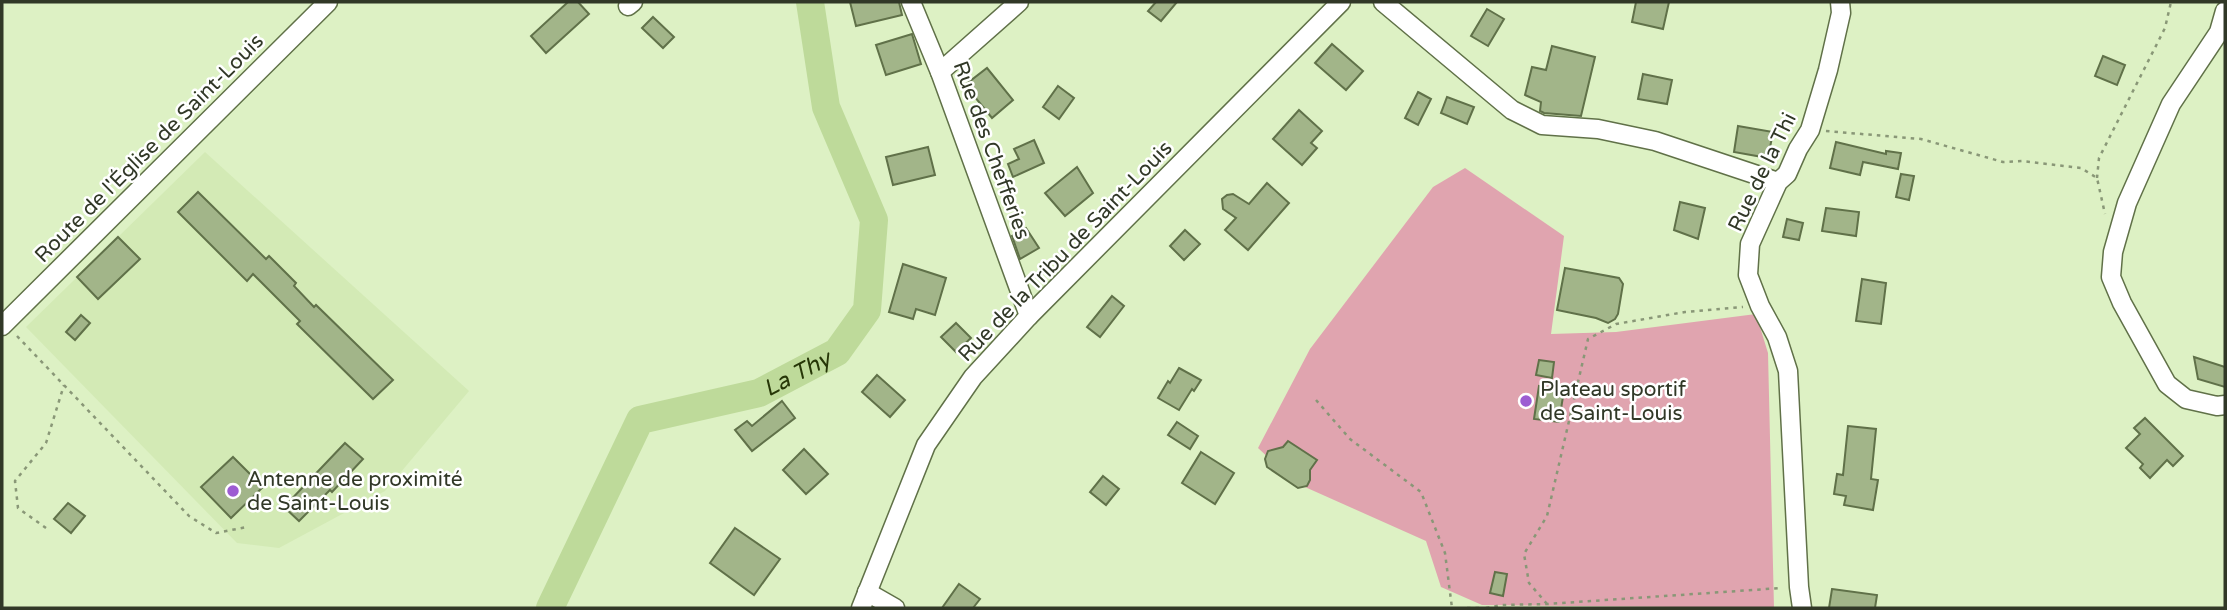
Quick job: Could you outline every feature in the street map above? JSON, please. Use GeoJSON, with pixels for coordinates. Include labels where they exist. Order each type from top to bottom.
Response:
{"type":"FeatureCollection","features":[{"type":"Feature","properties":{"kind":"street","name":"Route de l'Église de Saint-Louis"},"geometry":{"type":"LineString","coordinates":[[3,325],[328,2]]}},
{"type":"Feature","properties":{"kind":"street","name":"Rue des Chefferies"},"geometry":{"type":"LineString","coordinates":[[911,2],[940,72],[1029,316]]}},
{"type":"Feature","properties":{"kind":"street"},"geometry":{"type":"LineString","coordinates":[[940,72],[1019,2]]}},
{"type":"Feature","properties":{"kind":"street","name":"Rue de la Tribu de Saint-Louis"},"geometry":{"type":"LineString","coordinates":[[864,600],[926,446],[973,377],[1029,316],[1341,2]]}},
{"type":"Feature","properties":{"kind":"street"},"geometry":{"type":"LineString","coordinates":[[1383,2],[1512,110],[1542,125],[1598,128],[1655,141],[1778,182]]}},
{"type":"Feature","properties":{"kind":"street","name":"Rue de la Thi"},"geometry":{"type":"LineString","coordinates":[[1802,608],[1788,371],[1777,337],[1760,306],[1748,275],[1750,244],[1778,182],[1787,174],[1810,130],[1828,70],[1841,13],[1840,2]]}},
{"type":"Feature","properties":{"kind":"street"},"geometry":{"type":"LineString","coordinates":[[2225,11],[2219,32],[2171,104],[2127,203],[2113,251],[2111,277],[2122,303],[2167,384],[2186,399],[2217,406],[2225,405]]}},
{"type":"Feature","properties":{"kind":"street"},"geometry":{"type":"LineString","coordinates":[[864,600],[895,608]]}},
{"type":"Feature","properties":{"kind":"path"},"geometry":{"type":"LineString","coordinates":[[2105,215],[2097,178],[2099,158],[2165,27],[2171,2]]}},
{"type":"Feature","properties":{"kind":"path"},"geometry":{"type":"LineString","coordinates":[[1810,130],[1921,139],[2003,162],[2022,161],[2081,168],[2097,178]]}},
{"type":"Feature","properties":{"kind":"path"},"geometry":{"type":"LineString","coordinates":[[1547,604],[1529,583],[1524,554],[1547,516],[1588,339],[1616,324],[1685,312],[1760,306]]}},
{"type":"Feature","properties":{"kind":"path"},"geometry":{"type":"LineString","coordinates":[[3,325],[189,516],[216,533],[247,527]]}},
{"type":"Feature","properties":{"kind":"path"},"geometry":{"type":"LineString","coordinates":[[46,528],[18,508],[15,481],[46,443],[64,385]]}},
{"type":"Feature","properties":{"kind":"path"},"geometry":{"type":"LineString","coordinates":[[1316,400],[1350,439],[1421,492],[1445,553],[1452,608]]}},
{"type":"Feature","properties":{"kind":"path"},"geometry":{"type":"LineString","coordinates":[[1468,608],[1799,587]]}},
{"type":"Feature","properties":{"kind":"shaded area"},"geometry":{"type":"Polygon","coordinates":[[[205,152],[469,391],[385,491],[279,548],[237,543],[26,327],[205,152]]]}},
{"type":"Feature","properties":{"kind":"shaded area","name":"Plateau sportif de Saint-Louis"},"geometry":{"type":"Polygon","coordinates":[[[1465,168],[1564,236],[1551,334],[1616,332],[1756,314],[1768,353],[1774,608],[1482,605],[1441,587],[1426,541],[1296,483],[1258,448],[1310,349],[1433,187],[1465,168]]]}},
{"type":"Feature","properties":{"kind":"building"},"geometry":{"type":"Polygon","coordinates":[[[568,2],[578,2],[589,14],[546,53],[531,36],[568,2]]]}},
{"type":"Feature","properties":{"kind":"building"},"geometry":{"type":"Polygon","coordinates":[[[850,2],[899,2],[902,15],[856,26],[850,2]]]}},
{"type":"Feature","properties":{"kind":"building"},"geometry":{"type":"Polygon","coordinates":[[[1156,2],[1177,2],[1161,21],[1148,11],[1156,2]]]}},
{"type":"Feature","properties":{"kind":"building"},"geometry":{"type":"Polygon","coordinates":[[[1636,2],[1669,2],[1663,29],[1632,22],[1636,2]]]}},
{"type":"Feature","properties":{"kind":"building"},"geometry":{"type":"Polygon","coordinates":[[[1487,9],[1504,19],[1488,46],[1471,36],[1487,9]]]}},
{"type":"Feature","properties":{"kind":"building"},"geometry":{"type":"Polygon","coordinates":[[[653,17],[674,37],[663,48],[642,28],[653,17]]]}},
{"type":"Feature","properties":{"kind":"building"},"geometry":{"type":"Polygon","coordinates":[[[912,34],[921,64],[886,75],[876,45],[912,34]]]}},
{"type":"Feature","properties":{"kind":"building"},"geometry":{"type":"Polygon","coordinates":[[[1332,44],[1363,71],[1346,90],[1315,63],[1332,44]]]}},
{"type":"Feature","properties":{"kind":"building"},"geometry":{"type":"Polygon","coordinates":[[[1552,46],[1595,57],[1581,116],[1544,113],[1540,111],[1541,102],[1525,95],[1532,67],[1546,70],[1552,46]]]}},
{"type":"Feature","properties":{"kind":"building"},"geometry":{"type":"Polygon","coordinates":[[[2103,56],[2125,65],[2117,85],[2095,76],[2103,56]]]}},
{"type":"Feature","properties":{"kind":"building"},"geometry":{"type":"Polygon","coordinates":[[[987,68],[1013,100],[992,118],[965,85],[987,68]]]}},
{"type":"Feature","properties":{"kind":"building"},"geometry":{"type":"Polygon","coordinates":[[[1643,74],[1672,80],[1667,104],[1638,99],[1643,74]]]}},
{"type":"Feature","properties":{"kind":"building"},"geometry":{"type":"Polygon","coordinates":[[[1058,86],[1074,98],[1059,119],[1043,107],[1058,86]]]}},
{"type":"Feature","properties":{"kind":"building"},"geometry":{"type":"Polygon","coordinates":[[[1418,92],[1431,99],[1418,125],[1405,118],[1418,92]]]}},
{"type":"Feature","properties":{"kind":"building"},"geometry":{"type":"Polygon","coordinates":[[[1447,97],[1474,107],[1467,124],[1441,113],[1447,97]]]}},
{"type":"Feature","properties":{"kind":"building"},"geometry":{"type":"Polygon","coordinates":[[[1299,110],[1322,131],[1311,143],[1317,148],[1302,165],[1273,139],[1299,110]]]}},
{"type":"Feature","properties":{"kind":"building"},"geometry":{"type":"Polygon","coordinates":[[[1738,126],[1773,132],[1768,158],[1734,152],[1738,126]]]}},
{"type":"Feature","properties":{"kind":"building"},"geometry":{"type":"Polygon","coordinates":[[[1034,140],[1044,163],[1013,177],[1008,164],[1019,159],[1014,149],[1034,140]]]}},
{"type":"Feature","properties":{"kind":"building"},"geometry":{"type":"Polygon","coordinates":[[[1836,142],[1886,154],[1886,151],[1901,153],[1898,169],[1863,162],[1860,175],[1830,168],[1836,142]]]}},
{"type":"Feature","properties":{"kind":"building"},"geometry":{"type":"Polygon","coordinates":[[[928,147],[935,175],[893,185],[886,157],[928,147]]]}},
{"type":"Feature","properties":{"kind":"building"},"geometry":{"type":"Polygon","coordinates":[[[1077,167],[1093,193],[1065,216],[1045,193],[1077,167]]]}},
{"type":"Feature","properties":{"kind":"building"},"geometry":{"type":"Polygon","coordinates":[[[1901,174],[1914,176],[1909,200],[1896,197],[1901,174]]]}},
{"type":"Feature","properties":{"kind":"building"},"geometry":{"type":"Polygon","coordinates":[[[1267,183],[1289,203],[1248,250],[1225,230],[1236,218],[1223,209],[1222,199],[1233,194],[1249,204],[1267,183]]]}},
{"type":"Feature","properties":{"kind":"building"},"geometry":{"type":"Polygon","coordinates":[[[198,192],[266,259],[269,256],[296,283],[294,286],[314,307],[316,305],[393,380],[373,399],[297,324],[300,321],[253,274],[247,281],[178,212],[198,192]]]}},
{"type":"Feature","properties":{"kind":"building"},"geometry":{"type":"Polygon","coordinates":[[[1680,202],[1705,208],[1698,239],[1674,230],[1680,202]]]}},
{"type":"Feature","properties":{"kind":"building"},"geometry":{"type":"Polygon","coordinates":[[[1826,208],[1859,212],[1856,236],[1822,231],[1826,208]]]}},
{"type":"Feature","properties":{"kind":"building"},"geometry":{"type":"Polygon","coordinates":[[[1787,219],[1803,223],[1799,240],[1783,237],[1787,219]]]}},
{"type":"Feature","properties":{"kind":"building"},"geometry":{"type":"Polygon","coordinates":[[[1026,228],[1039,248],[1020,259],[1012,236],[1026,228]]]}},
{"type":"Feature","properties":{"kind":"building"},"geometry":{"type":"Polygon","coordinates":[[[1185,230],[1200,244],[1184,260],[1170,246],[1185,230]]]}},
{"type":"Feature","properties":{"kind":"building"},"geometry":{"type":"Polygon","coordinates":[[[118,237],[140,259],[98,299],[77,277],[118,237]]]}},
{"type":"Feature","properties":{"kind":"building"},"geometry":{"type":"Polygon","coordinates":[[[903,264],[946,278],[935,315],[916,309],[913,319],[889,312],[903,264]]]}},
{"type":"Feature","properties":{"kind":"building"},"geometry":{"type":"Polygon","coordinates":[[[1565,268],[1619,278],[1623,284],[1615,319],[1608,323],[1557,310],[1565,268]]]}},
{"type":"Feature","properties":{"kind":"building"},"geometry":{"type":"Polygon","coordinates":[[[1862,279],[1886,283],[1881,324],[1856,321],[1862,279]]]}},
{"type":"Feature","properties":{"kind":"building"},"geometry":{"type":"Polygon","coordinates":[[[1112,296],[1124,306],[1100,337],[1087,327],[1112,296]]]}},
{"type":"Feature","properties":{"kind":"building"},"geometry":{"type":"Polygon","coordinates":[[[81,315],[90,323],[75,340],[66,332],[81,315]]]}},
{"type":"Feature","properties":{"kind":"building"},"geometry":{"type":"Polygon","coordinates":[[[956,323],[971,338],[956,352],[941,337],[956,323]]]}},
{"type":"Feature","properties":{"kind":"building"},"geometry":{"type":"Polygon","coordinates":[[[2194,357],[2225,367],[2225,387],[2198,379],[2194,357]]]}},
{"type":"Feature","properties":{"kind":"building"},"geometry":{"type":"Polygon","coordinates":[[[1539,360],[1554,362],[1552,378],[1536,375],[1539,360]]]}},
{"type":"Feature","properties":{"kind":"building"},"geometry":{"type":"Polygon","coordinates":[[[1179,368],[1201,380],[1179,410],[1158,398],[1179,368]]]}},
{"type":"Feature","properties":{"kind":"building"},"geometry":{"type":"Polygon","coordinates":[[[877,375],[905,400],[890,417],[862,392],[877,375]]]}},
{"type":"Feature","properties":{"kind":"building"},"geometry":{"type":"Polygon","coordinates":[[[1539,386],[1564,390],[1559,422],[1534,419],[1539,386]]]}},
{"type":"Feature","properties":{"kind":"building"},"geometry":{"type":"Polygon","coordinates":[[[782,401],[795,418],[752,451],[735,430],[747,421],[752,426],[782,401]]]}},
{"type":"Feature","properties":{"kind":"building"},"geometry":{"type":"Polygon","coordinates":[[[2145,418],[2183,456],[2173,466],[2167,460],[2150,478],[2140,468],[2143,464],[2126,448],[2140,434],[2134,428],[2145,418]]]}},
{"type":"Feature","properties":{"kind":"building"},"geometry":{"type":"Polygon","coordinates":[[[1177,422],[1198,436],[1190,449],[1168,435],[1177,422]]]}},
{"type":"Feature","properties":{"kind":"building"},"geometry":{"type":"Polygon","coordinates":[[[1848,426],[1876,429],[1871,479],[1878,480],[1873,510],[1844,505],[1846,496],[1834,494],[1837,474],[1843,475],[1848,426]]]}},
{"type":"Feature","properties":{"kind":"building"},"geometry":{"type":"Polygon","coordinates":[[[1288,441],[1317,460],[1310,470],[1307,486],[1298,488],[1267,467],[1265,459],[1268,451],[1283,447],[1288,441]]]}},
{"type":"Feature","properties":{"kind":"building"},"geometry":{"type":"Polygon","coordinates":[[[345,443],[363,459],[332,492],[330,490],[299,521],[284,507],[345,443]]]}},
{"type":"Feature","properties":{"kind":"building"},"geometry":{"type":"Polygon","coordinates":[[[804,449],[828,474],[806,494],[783,470],[804,449]]]}},
{"type":"Feature","properties":{"kind":"building"},"geometry":{"type":"Polygon","coordinates":[[[1201,452],[1234,473],[1215,504],[1182,483],[1201,452]]]}},
{"type":"Feature","properties":{"kind":"building"},"geometry":{"type":"Polygon","coordinates":[[[233,457],[263,487],[231,518],[201,487],[233,457]]]}},
{"type":"Feature","properties":{"kind":"building"},"geometry":{"type":"Polygon","coordinates":[[[1103,476],[1119,489],[1106,505],[1090,492],[1103,476]]]}},
{"type":"Feature","properties":{"kind":"building"},"geometry":{"type":"Polygon","coordinates":[[[68,503],[85,516],[71,533],[54,519],[68,503]]]}},
{"type":"Feature","properties":{"kind":"building"},"geometry":{"type":"Polygon","coordinates":[[[735,528],[780,559],[754,595],[710,563],[735,528]]]}},
{"type":"Feature","properties":{"kind":"building"},"geometry":{"type":"Polygon","coordinates":[[[1495,572],[1507,574],[1503,596],[1490,593],[1495,572]]]}},
{"type":"Feature","properties":{"kind":"building"},"geometry":{"type":"Polygon","coordinates":[[[959,584],[980,599],[973,608],[942,608],[959,584]]]}},
{"type":"Feature","properties":{"kind":"building"},"geometry":{"type":"Polygon","coordinates":[[[1832,589],[1877,595],[1875,608],[1829,608],[1832,589]]]}},
{"type":"Feature","properties":{"kind":"waterway","name":"La Thy"},"geometry":{"type":"LineString","coordinates":[[550,608],[640,420],[759,393],[837,352],[867,310],[874,220],[826,107],[810,2]]}},
{"type":"Feature","properties":{"kind":"place","name":"Plateau sportif de Saint-Louis"},"geometry":{"type":"Point","coordinates":[1526,401]}},
{"type":"Feature","properties":{"kind":"place","name":"Antenne de proximité de Saint-Louis"},"geometry":{"type":"Point","coordinates":[233,491]}}]}
